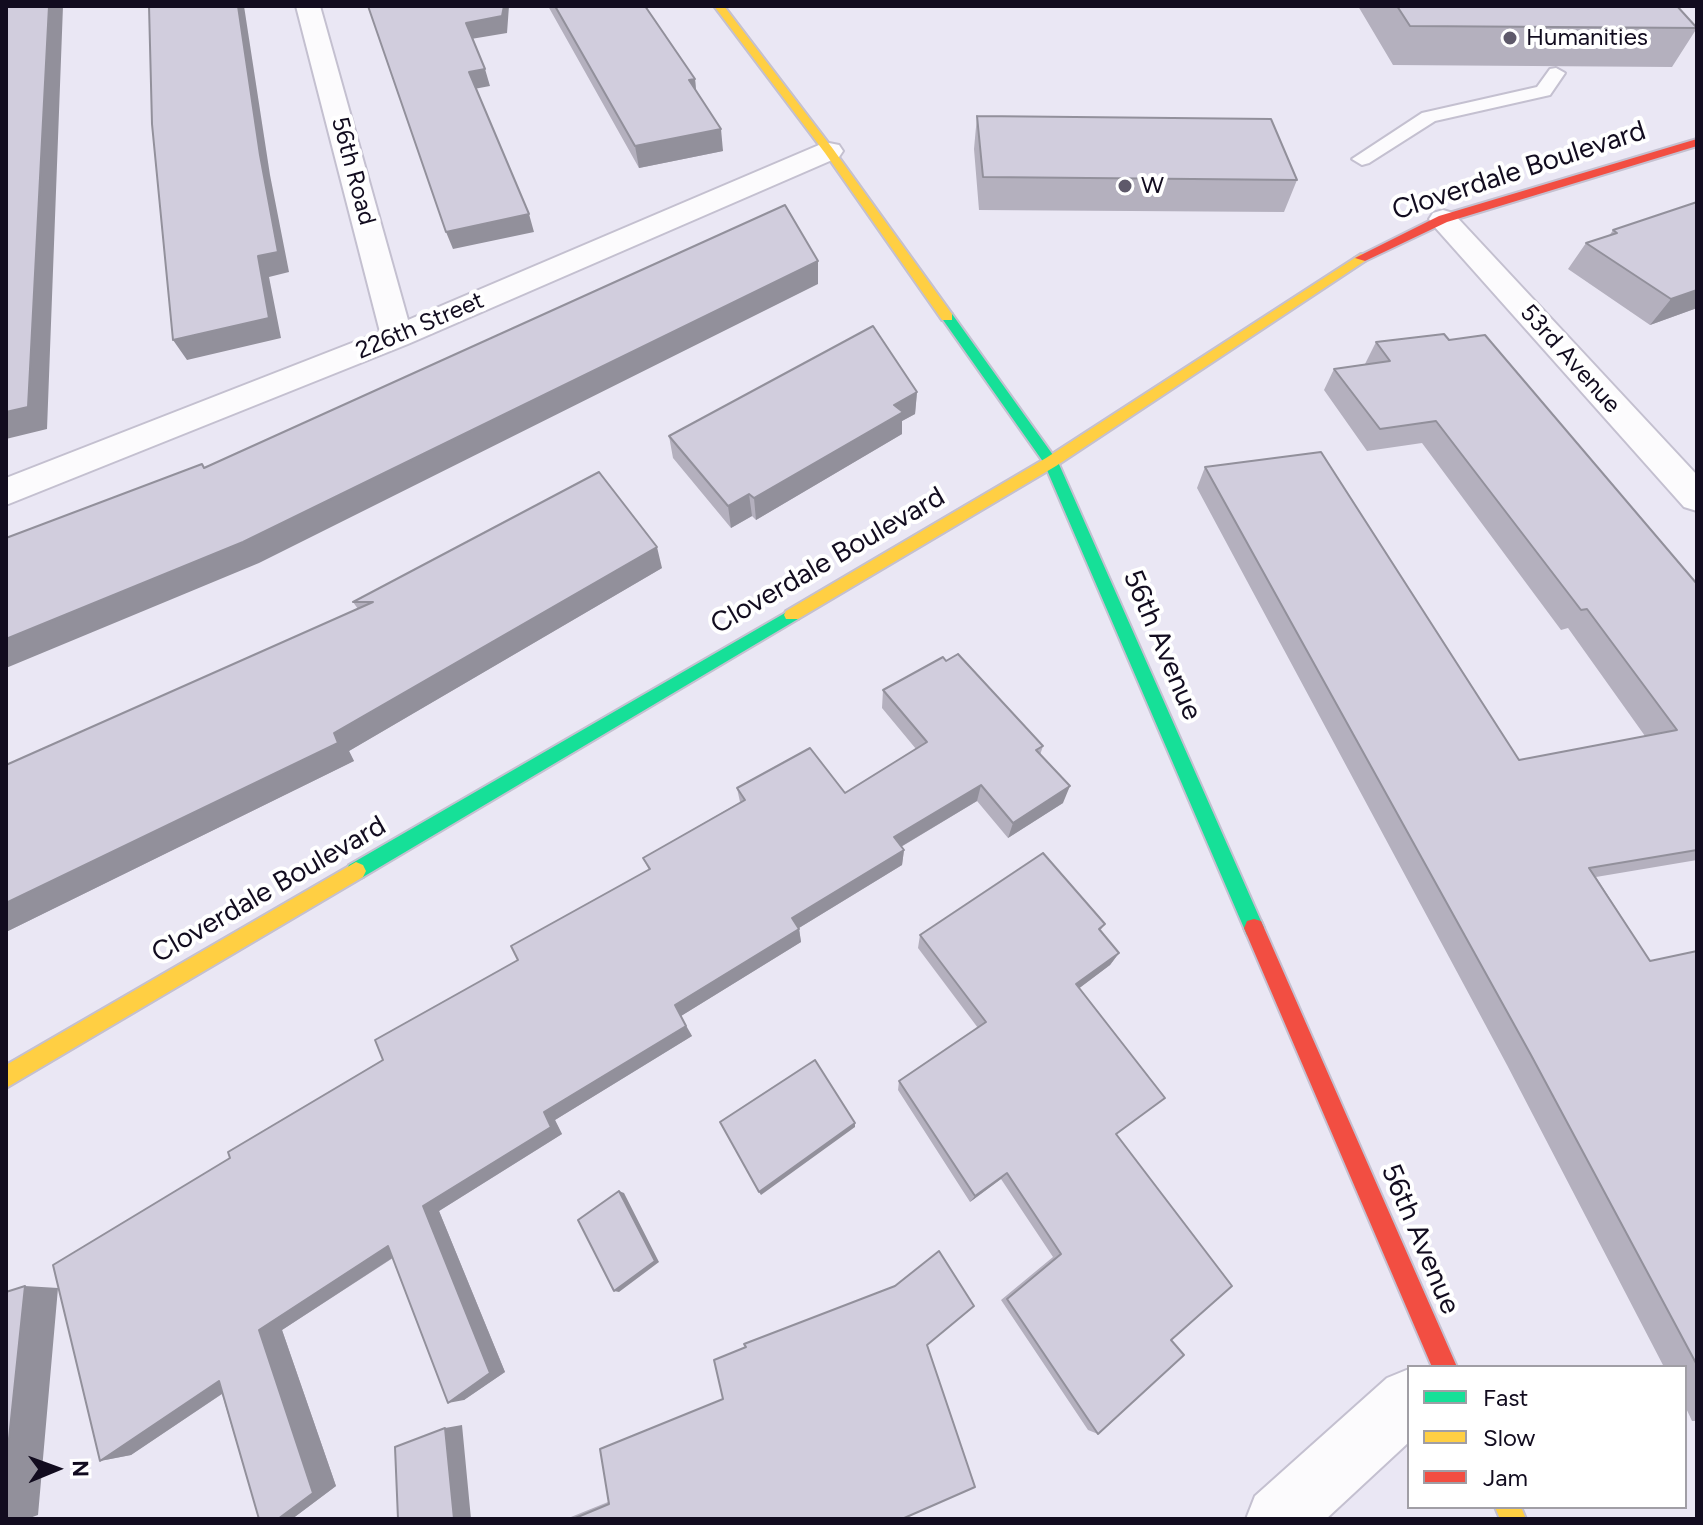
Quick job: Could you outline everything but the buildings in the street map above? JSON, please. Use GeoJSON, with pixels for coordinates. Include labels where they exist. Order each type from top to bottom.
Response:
{"type":"FeatureCollection","features":[{"type":"Feature","properties":{"kind":"street","name":"56th Road"},"geometry":{"type":"LineString","coordinates":[[308,6],[397,337]]}},
{"type":"Feature","properties":{"kind":"street","name":"56th Avenue"},"geometry":{"type":"LineString","coordinates":[[719,6],[829,151],[1051,462],[1444,1365]]}},
{"type":"Feature","properties":{"kind":"street","name":"Cloverdale Boulevard"},"geometry":{"type":"LineString","coordinates":[[6,1077],[1051,462],[1370,252],[1443,219],[1697,142]]}},
{"type":"Feature","properties":{"kind":"street","name":"226th Street"},"geometry":{"type":"LineString","coordinates":[[6,492],[397,337],[829,151]]}},
{"type":"Feature","properties":{"kind":"street","name":"53rd Avenue"},"geometry":{"type":"LineString","coordinates":[[1443,219],[1697,498]]}},
{"type":"Feature","properties":{"kind":"street"},"geometry":{"type":"LineString","coordinates":[[1278,1519],[1407,1402]]}},
{"type":"Feature","properties":{"kind":"lane"},"geometry":{"type":"LineString","coordinates":[[1362,159],[1429,117],[1543,91],[1556,73]]}},
{"type":"Feature","properties":{"kind":"traffic: fast"},"geometry":{"type":"LineString","coordinates":[[947,317],[1051,462],[1254,928]]}},
{"type":"Feature","properties":{"kind":"traffic: fast"},"geometry":{"type":"LineString","coordinates":[[356,871],[792,615]]}},
{"type":"Feature","properties":{"kind":"traffic: slow"},"geometry":{"type":"LineString","coordinates":[[719,6],[829,151],[947,317]]}},
{"type":"Feature","properties":{"kind":"traffic: slow"},"geometry":{"type":"LineString","coordinates":[[792,615],[1051,462],[1361,258]]}},
{"type":"Feature","properties":{"kind":"traffic: slow"},"geometry":{"type":"LineString","coordinates":[[6,1077],[356,871]]}},
{"type":"Feature","properties":{"kind":"traffic: slow"},"geometry":{"type":"LineString","coordinates":[[1509,1509],[1513,1519]]}},
{"type":"Feature","properties":{"kind":"traffic: jam"},"geometry":{"type":"LineString","coordinates":[[1361,258],[1443,219],[1697,142]]}},
{"type":"Feature","properties":{"kind":"traffic: jam"},"geometry":{"type":"LineString","coordinates":[[1254,928],[1444,1365]]}},
{"type":"Feature","properties":{"kind":"place","name":"Humanities"},"geometry":{"type":"Point","coordinates":[1510,38]}},
{"type":"Feature","properties":{"kind":"place","name":"W"},"geometry":{"type":"Point","coordinates":[1125,186]}}]}
